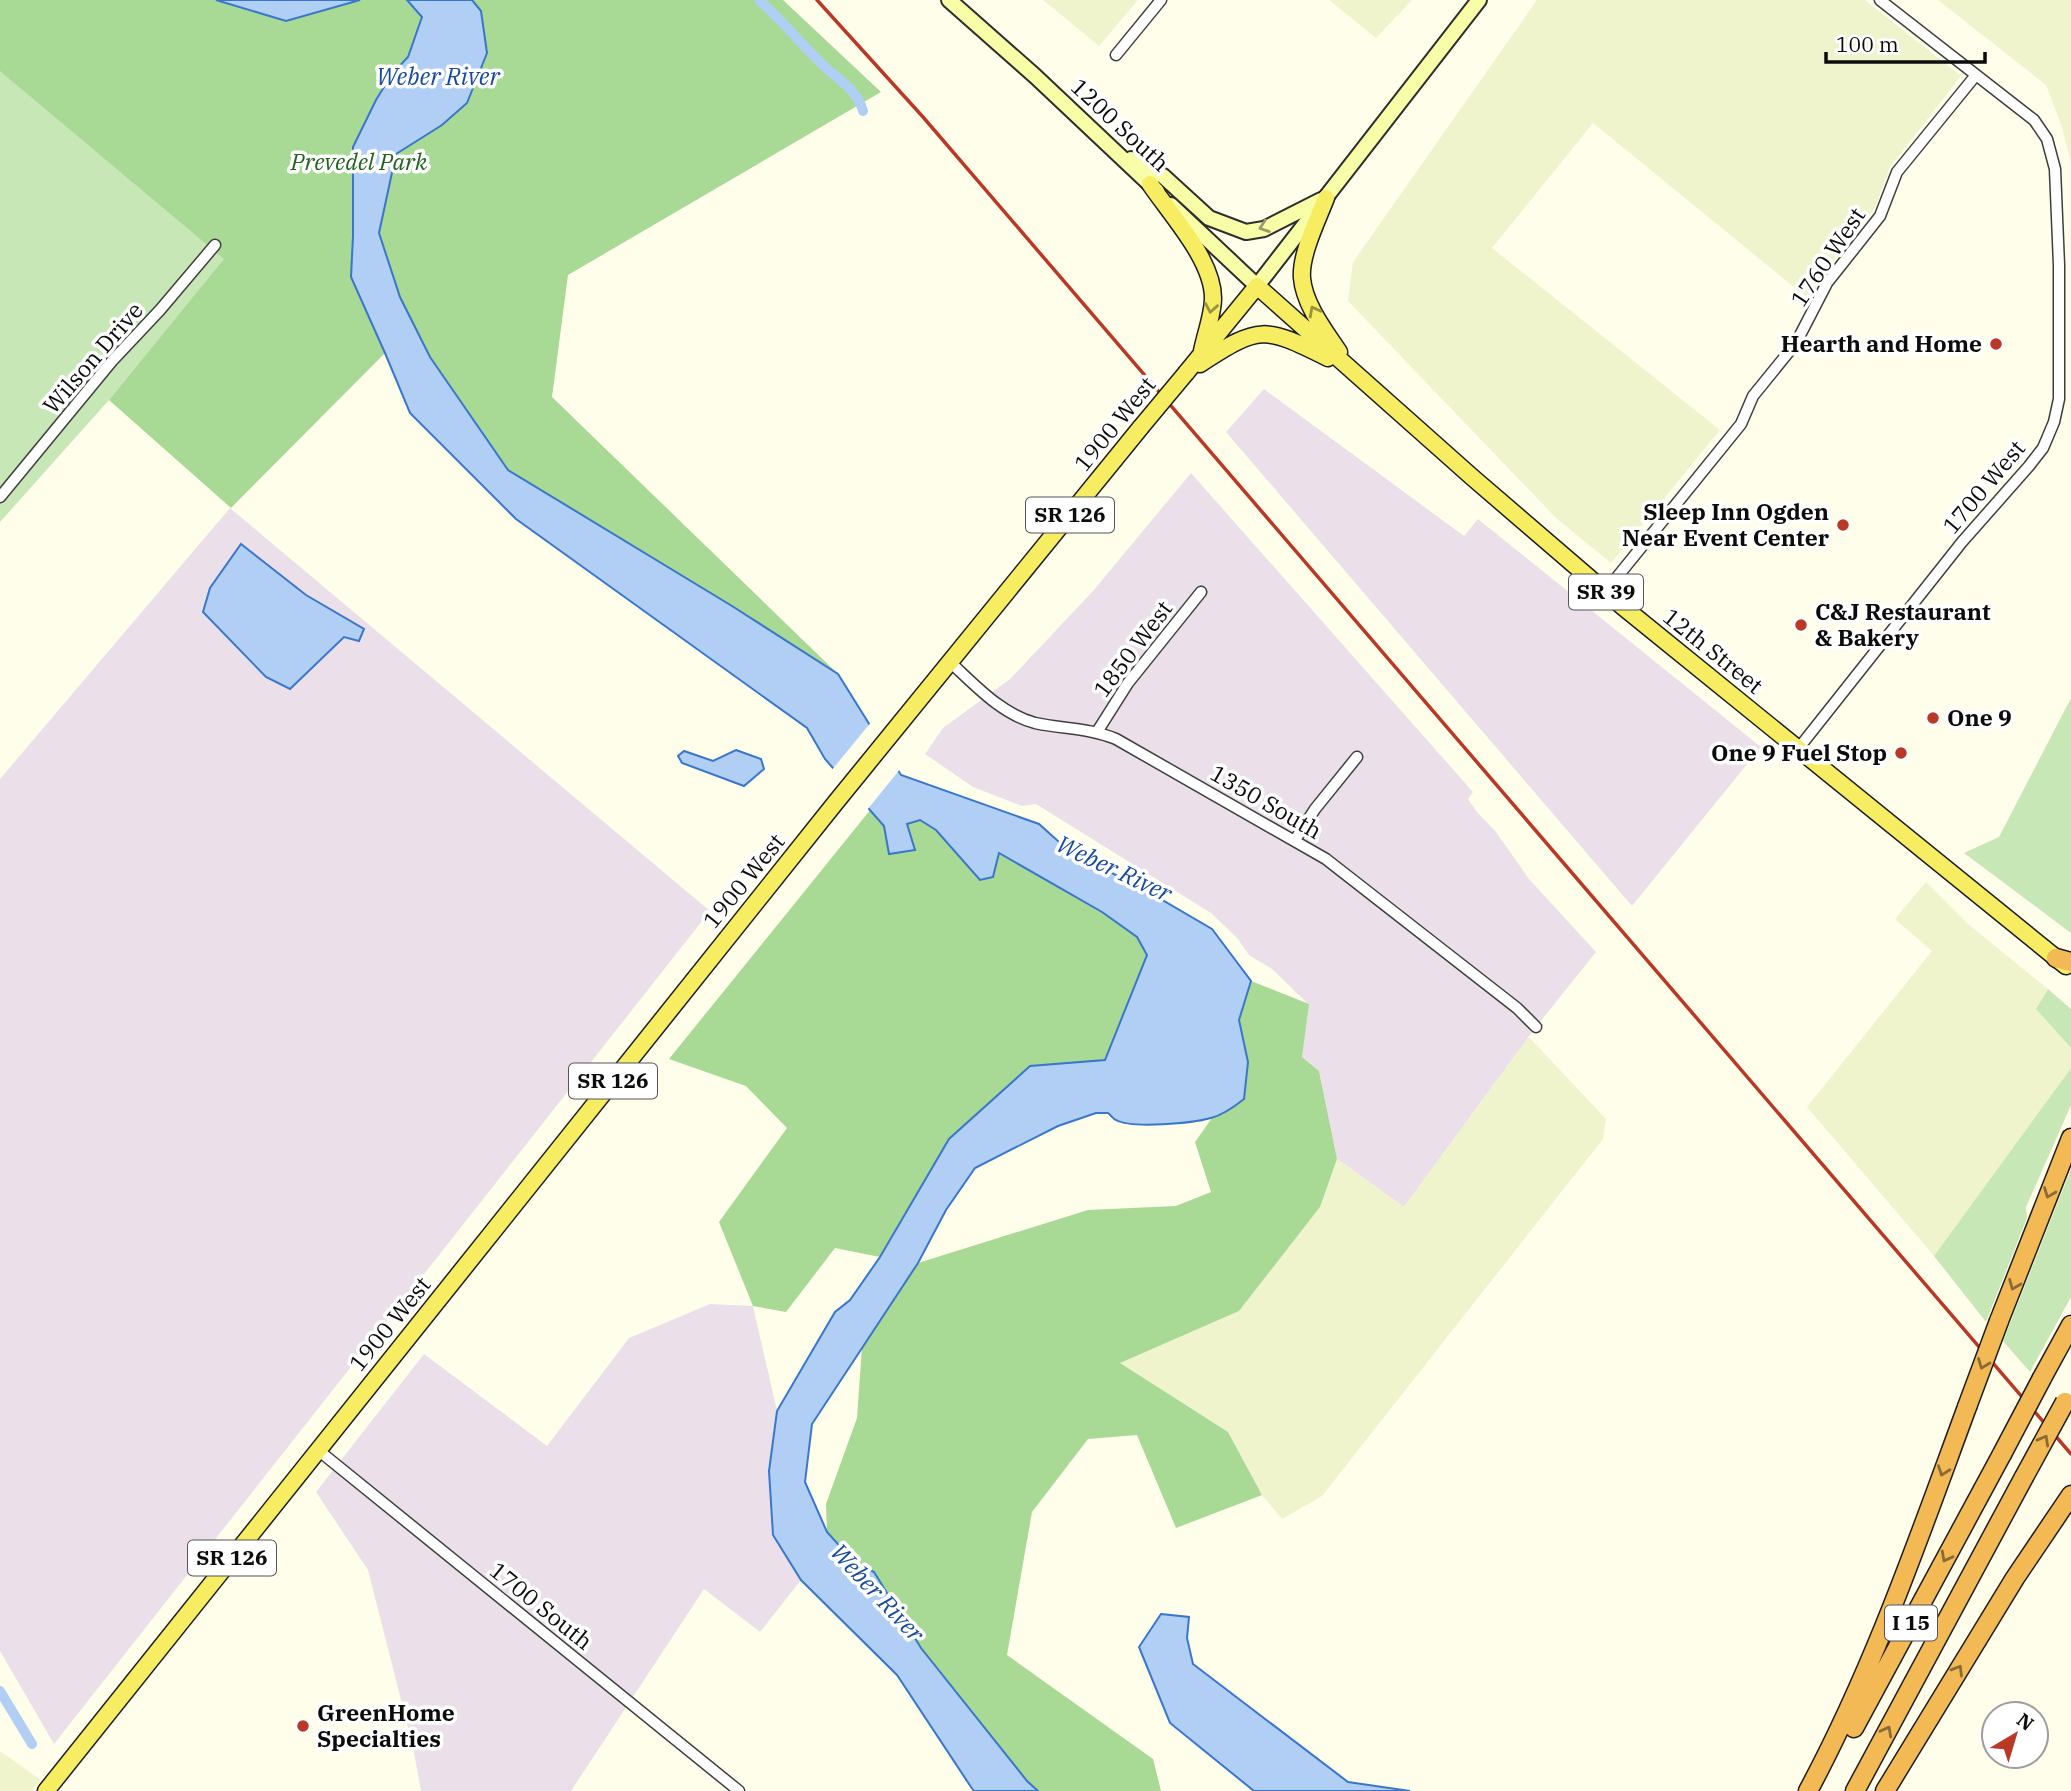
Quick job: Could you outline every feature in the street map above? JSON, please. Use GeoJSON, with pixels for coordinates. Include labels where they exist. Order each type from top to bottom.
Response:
{"type":"FeatureCollection","features":[{"type":"Feature","properties":{"kind":"highway"},"geometry":{"type":"LineString","coordinates":[[1808,1791],[1852,1705],[1877,1648],[1999,1321],[2071,1138]]}},
{"type":"Feature","properties":{"kind":"highway","name":"I 15"},"geometry":{"type":"LineString","coordinates":[[1819,1791],[2071,1325]]}},
{"type":"Feature","properties":{"kind":"highway","name":"I 15"},"geometry":{"type":"LineString","coordinates":[[1855,1791],[2068,1397]]}},
{"type":"Feature","properties":{"kind":"highway"},"geometry":{"type":"LineString","coordinates":[[1885,1791],[2008,1589],[2071,1494]]}},
{"type":"Feature","properties":{"kind":"main road","name":"1200 South"},"geometry":{"type":"LineString","coordinates":[[949,0],[1257,286]]}},
{"type":"Feature","properties":{"kind":"main road","name":"1900 West"},"geometry":{"type":"LineString","coordinates":[[46,1791],[836,802],[1257,286],[1479,0]]}},
{"type":"Feature","properties":{"kind":"main road"},"geometry":{"type":"LineString","coordinates":[[1112,149],[1163,176],[1209,218],[1246,232],[1264,229],[1325,198]]}},
{"type":"Feature","properties":{"kind":"main road"},"geometry":{"type":"LineString","coordinates":[[1150,184],[1196,250],[1211,281],[1213,300],[1202,354]]}},
{"type":"Feature","properties":{"kind":"main road"},"geometry":{"type":"LineString","coordinates":[[1325,198],[1301,275],[1305,293],[1349,369]]}},
{"type":"Feature","properties":{"kind":"main road","name":"12th Street"},"geometry":{"type":"LineString","coordinates":[[1257,286],[1605,592],[2063,960]]}},
{"type":"Feature","properties":{"kind":"main road"},"geometry":{"type":"LineString","coordinates":[[1186,373],[1236,341],[1262,333],[1284,336],[1349,369]]}},
{"type":"Feature","properties":{"kind":"main road","name":"SR 39"},"geometry":{"type":"LineString","coordinates":[[2063,960],[2071,970]]}},
{"type":"Feature","properties":{"kind":"street"},"geometry":{"type":"LineString","coordinates":[[1116,55],[1161,0]]}},
{"type":"Feature","properties":{"kind":"street"},"geometry":{"type":"LineString","coordinates":[[1880,0],[1976,75]]}},
{"type":"Feature","properties":{"kind":"street","name":"1700 West"},"geometry":{"type":"LineString","coordinates":[[1798,749],[1949,558],[2029,466],[2043,448],[2054,422],[2059,399],[2059,265],[2055,169],[2047,139],[2034,120],[1976,75]]}},
{"type":"Feature","properties":{"kind":"street","name":"1760 West"},"geometry":{"type":"LineString","coordinates":[[1605,592],[1741,424],[1753,396],[1796,343],[1827,283],[1880,216],[1897,172],[1976,75]]}},
{"type":"Feature","properties":{"kind":"street","name":"Wilson Drive"},"geometry":{"type":"LineString","coordinates":[[0,497],[113,361],[215,245]]}},
{"type":"Feature","properties":{"kind":"street","name":"1850 West"},"geometry":{"type":"LineString","coordinates":[[1097,732],[1128,682],[1201,592]]}},
{"type":"Feature","properties":{"kind":"street","name":"1350 South"},"geometry":{"type":"LineString","coordinates":[[950,662],[1010,712],[1034,722],[1097,732],[1116,739],[1295,840],[1336,867],[1517,1008],[1536,1027]]}},
{"type":"Feature","properties":{"kind":"street"},"geometry":{"type":"LineString","coordinates":[[1295,840],[1315,809],[1357,757]]}},
{"type":"Feature","properties":{"kind":"street","name":"1700 South"},"geometry":{"type":"LineString","coordinates":[[318,1451],[739,1791]]}},
{"type":"Feature","properties":{"kind":"shaded area"},"geometry":{"type":"Polygon","coordinates":[[[1264,389],[1464,536],[1478,519],[1761,747],[1632,906],[1226,432],[1264,389]]]}},
{"type":"Feature","properties":{"kind":"shaded area"},"geometry":{"type":"Polygon","coordinates":[[[1191,473],[1473,792],[1468,799],[1477,812],[1496,832],[1529,879],[1596,952],[1536,1027],[1404,1207],[1337,1159],[1319,1071],[1302,1057],[1308,1004],[1272,969],[1249,955],[1238,939],[1211,913],[1036,804],[1022,806],[973,787],[925,754],[943,728],[1010,679],[1093,591],[1191,473]]]}},
{"type":"Feature","properties":{"kind":"shaded area"},"geometry":{"type":"Polygon","coordinates":[[[230,508],[710,911],[54,1744],[0,1651],[0,779],[230,508]]]}},
{"type":"Feature","properties":{"kind":"shaded area"},"geometry":{"type":"Polygon","coordinates":[[[710,1304],[753,1306],[777,1411],[769,1471],[773,1534],[801,1580],[760,1632],[704,1589],[571,1791],[421,1791],[413,1747],[368,1570],[316,1492],[424,1354],[547,1446],[629,1338],[710,1304]]]}},
{"type":"Feature","properties":{"kind":"green space","name":"Prevedel Park"},"geometry":{"type":"Polygon","coordinates":[[[0,0],[720,0],[224,260],[109,400],[0,522],[0,0]]]}},
{"type":"Feature","properties":{"kind":"green space"},"geometry":{"type":"Polygon","coordinates":[[[0,0],[216,0],[286,21],[360,0],[407,0],[422,17],[408,57],[392,74],[376,100],[353,147],[351,277],[385,353],[231,508],[109,400],[224,259],[0,71],[0,0]]]}},
{"type":"Feature","properties":{"kind":"green space"},"geometry":{"type":"Polygon","coordinates":[[[472,0],[783,0],[881,92],[568,275],[552,397],[838,674],[732,606],[508,471],[430,357],[400,297],[379,233],[396,154],[442,125],[467,103],[487,53],[481,11],[472,0]]]}},
{"type":"Feature","properties":{"kind":"green space"},"geometry":{"type":"Polygon","coordinates":[[[1043,0],[1138,0],[1099,46],[1043,0]]]}},
{"type":"Feature","properties":{"kind":"green space"},"geometry":{"type":"Polygon","coordinates":[[[1329,0],[1412,0],[1376,38],[1329,0]]]}},
{"type":"Feature","properties":{"kind":"green space"},"geometry":{"type":"Polygon","coordinates":[[[1537,0],[1865,0],[1961,76],[1890,167],[1875,208],[1822,275],[1810,300],[1593,123],[1492,248],[1720,430],[1611,563],[1557,519],[1348,301],[1353,262],[1537,0]]]}},
{"type":"Feature","properties":{"kind":"green space"},"geometry":{"type":"Polygon","coordinates":[[[1938,0],[2071,0],[2071,162],[2062,127],[2046,85],[1938,0]]]}},
{"type":"Feature","properties":{"kind":"green space"},"geometry":{"type":"Polygon","coordinates":[[[2071,698],[2071,933],[1964,853],[1999,837],[2071,698]]]}},
{"type":"Feature","properties":{"kind":"green space"},"geometry":{"type":"Polygon","coordinates":[[[871,809],[884,826],[920,820],[936,829],[980,880],[998,853],[1102,912],[1137,937],[1148,955],[1105,1060],[1029,1066],[949,1139],[880,1257],[835,1248],[786,1312],[753,1306],[719,1222],[787,1128],[746,1086],[669,1059],[871,809]]]}},
{"type":"Feature","properties":{"kind":"green space"},"geometry":{"type":"Polygon","coordinates":[[[1926,882],[1968,924],[2048,989],[2036,1009],[2071,1048],[2071,1068],[1934,1256],[1807,1107],[1932,951],[1895,919],[1926,882]]]}},
{"type":"Feature","properties":{"kind":"green space"},"geometry":{"type":"Polygon","coordinates":[[[1251,981],[1309,1004],[1302,1057],[1319,1071],[1337,1159],[1320,1207],[1239,1311],[1120,1363],[1228,1432],[1262,1495],[1176,1528],[1137,1435],[1088,1439],[1032,1512],[1007,1655],[1153,1759],[1161,1791],[1038,1791],[1027,1781],[921,1648],[874,1572],[853,1561],[827,1532],[826,1504],[857,1418],[862,1347],[918,1263],[1088,1210],[1176,1206],[1211,1192],[1195,1142],[1212,1118],[1230,1110],[1248,1062],[1239,1020],[1251,981]]]}},
{"type":"Feature","properties":{"kind":"green space"},"geometry":{"type":"Polygon","coordinates":[[[2048,989],[2071,1009],[2071,1048],[2036,1009],[2048,989]]]}},
{"type":"Feature","properties":{"kind":"green space"},"geometry":{"type":"Polygon","coordinates":[[[1529,1037],[1606,1119],[1603,1139],[1322,1496],[1282,1519],[1262,1495],[1228,1432],[1119,1363],[1239,1311],[1320,1207],[1337,1159],[1404,1207],[1529,1037]]]}},
{"type":"Feature","properties":{"kind":"green space"},"geometry":{"type":"Polygon","coordinates":[[[2071,1068],[2071,1105],[2026,1207],[2027,1218],[1986,1322],[1934,1256],[2071,1068]]]}},
{"type":"Feature","properties":{"kind":"green space"},"geometry":{"type":"Polygon","coordinates":[[[2071,1169],[2071,1297],[2030,1372],[2003,1341],[2071,1169]]]}},
{"type":"Feature","properties":{"kind":"green space"},"geometry":{"type":"Polygon","coordinates":[[[0,1751],[41,1780],[32,1791],[0,1791],[0,1751]]]}},
{"type":"Feature","properties":{"kind":"water","name":"Weber River"},"geometry":{"type":"Polygon","coordinates":[[[216,0],[360,0],[286,21],[216,0]]]}},
{"type":"Feature","properties":{"kind":"water"},"geometry":{"type":"Polygon","coordinates":[[[407,0],[472,0],[481,11],[487,53],[467,103],[442,125],[396,154],[379,233],[400,297],[430,357],[508,470],[732,606],[838,674],[901,775],[1039,824],[1069,851],[1145,890],[1212,929],[1251,981],[1239,1020],[1248,1062],[1244,1099],[1215,1117],[1177,1123],[1124,1123],[1108,1113],[1096,1113],[1058,1126],[975,1168],[946,1210],[918,1263],[812,1424],[805,1482],[827,1532],[853,1561],[874,1572],[921,1648],[1027,1781],[1038,1791],[974,1791],[897,1675],[801,1580],[773,1535],[769,1471],[777,1411],[835,1312],[850,1300],[880,1257],[949,1139],[1030,1066],[1105,1060],[1147,955],[1137,937],[1102,912],[999,853],[993,877],[980,880],[936,830],[920,820],[907,824],[915,850],[889,854],[884,826],[825,759],[807,728],[516,519],[410,413],[351,277],[353,147],[376,100],[392,74],[408,57],[422,17],[407,0]]]}},
{"type":"Feature","properties":{"kind":"water"},"geometry":{"type":"Polygon","coordinates":[[[241,544],[306,595],[364,629],[359,641],[344,637],[290,689],[266,677],[203,612],[210,588],[241,544]]]}},
{"type":"Feature","properties":{"kind":"water"},"geometry":{"type":"Polygon","coordinates":[[[736,750],[761,759],[764,769],[744,786],[682,763],[678,756],[684,751],[713,761],[736,750]]]}},
{"type":"Feature","properties":{"kind":"water"},"geometry":{"type":"Polygon","coordinates":[[[1161,1614],[1189,1617],[1187,1638],[1193,1664],[1348,1782],[1410,1791],[1254,1791],[1170,1723],[1139,1647],[1161,1614]]]}},
{"type":"Feature","properties":{"kind":"pier"},"geometry":{"type":"Polygon","coordinates":[[[872,721],[901,768],[867,810],[831,771],[872,721]]]}},
{"type":"Feature","properties":{"kind":"waterway"},"geometry":{"type":"LineString","coordinates":[[759,0],[852,91],[863,111]]}},
{"type":"Feature","properties":{"kind":"waterway"},"geometry":{"type":"LineString","coordinates":[[0,1691],[32,1744]]}},
{"type":"Feature","properties":{"kind":"railway"},"geometry":{"type":"LineString","coordinates":[[817,0],[923,117],[2071,1454]]}},
{"type":"Feature","properties":{"kind":"place","name":"Hearth and Home"},"geometry":{"type":"Point","coordinates":[1996,344]}},
{"type":"Feature","properties":{"kind":"place","name":"Sleep Inn Ogden Near Event Center"},"geometry":{"type":"Point","coordinates":[1843,525]}},
{"type":"Feature","properties":{"kind":"place","name":"C&J Restaurant & Bakery"},"geometry":{"type":"Point","coordinates":[1801,625]}},
{"type":"Feature","properties":{"kind":"place","name":"One 9"},"geometry":{"type":"Point","coordinates":[1933,718]}},
{"type":"Feature","properties":{"kind":"place","name":"One 9 Fuel Stop"},"geometry":{"type":"Point","coordinates":[1901,753]}},
{"type":"Feature","properties":{"kind":"place","name":"GreenHome Specialties"},"geometry":{"type":"Point","coordinates":[303,1726]}}]}
